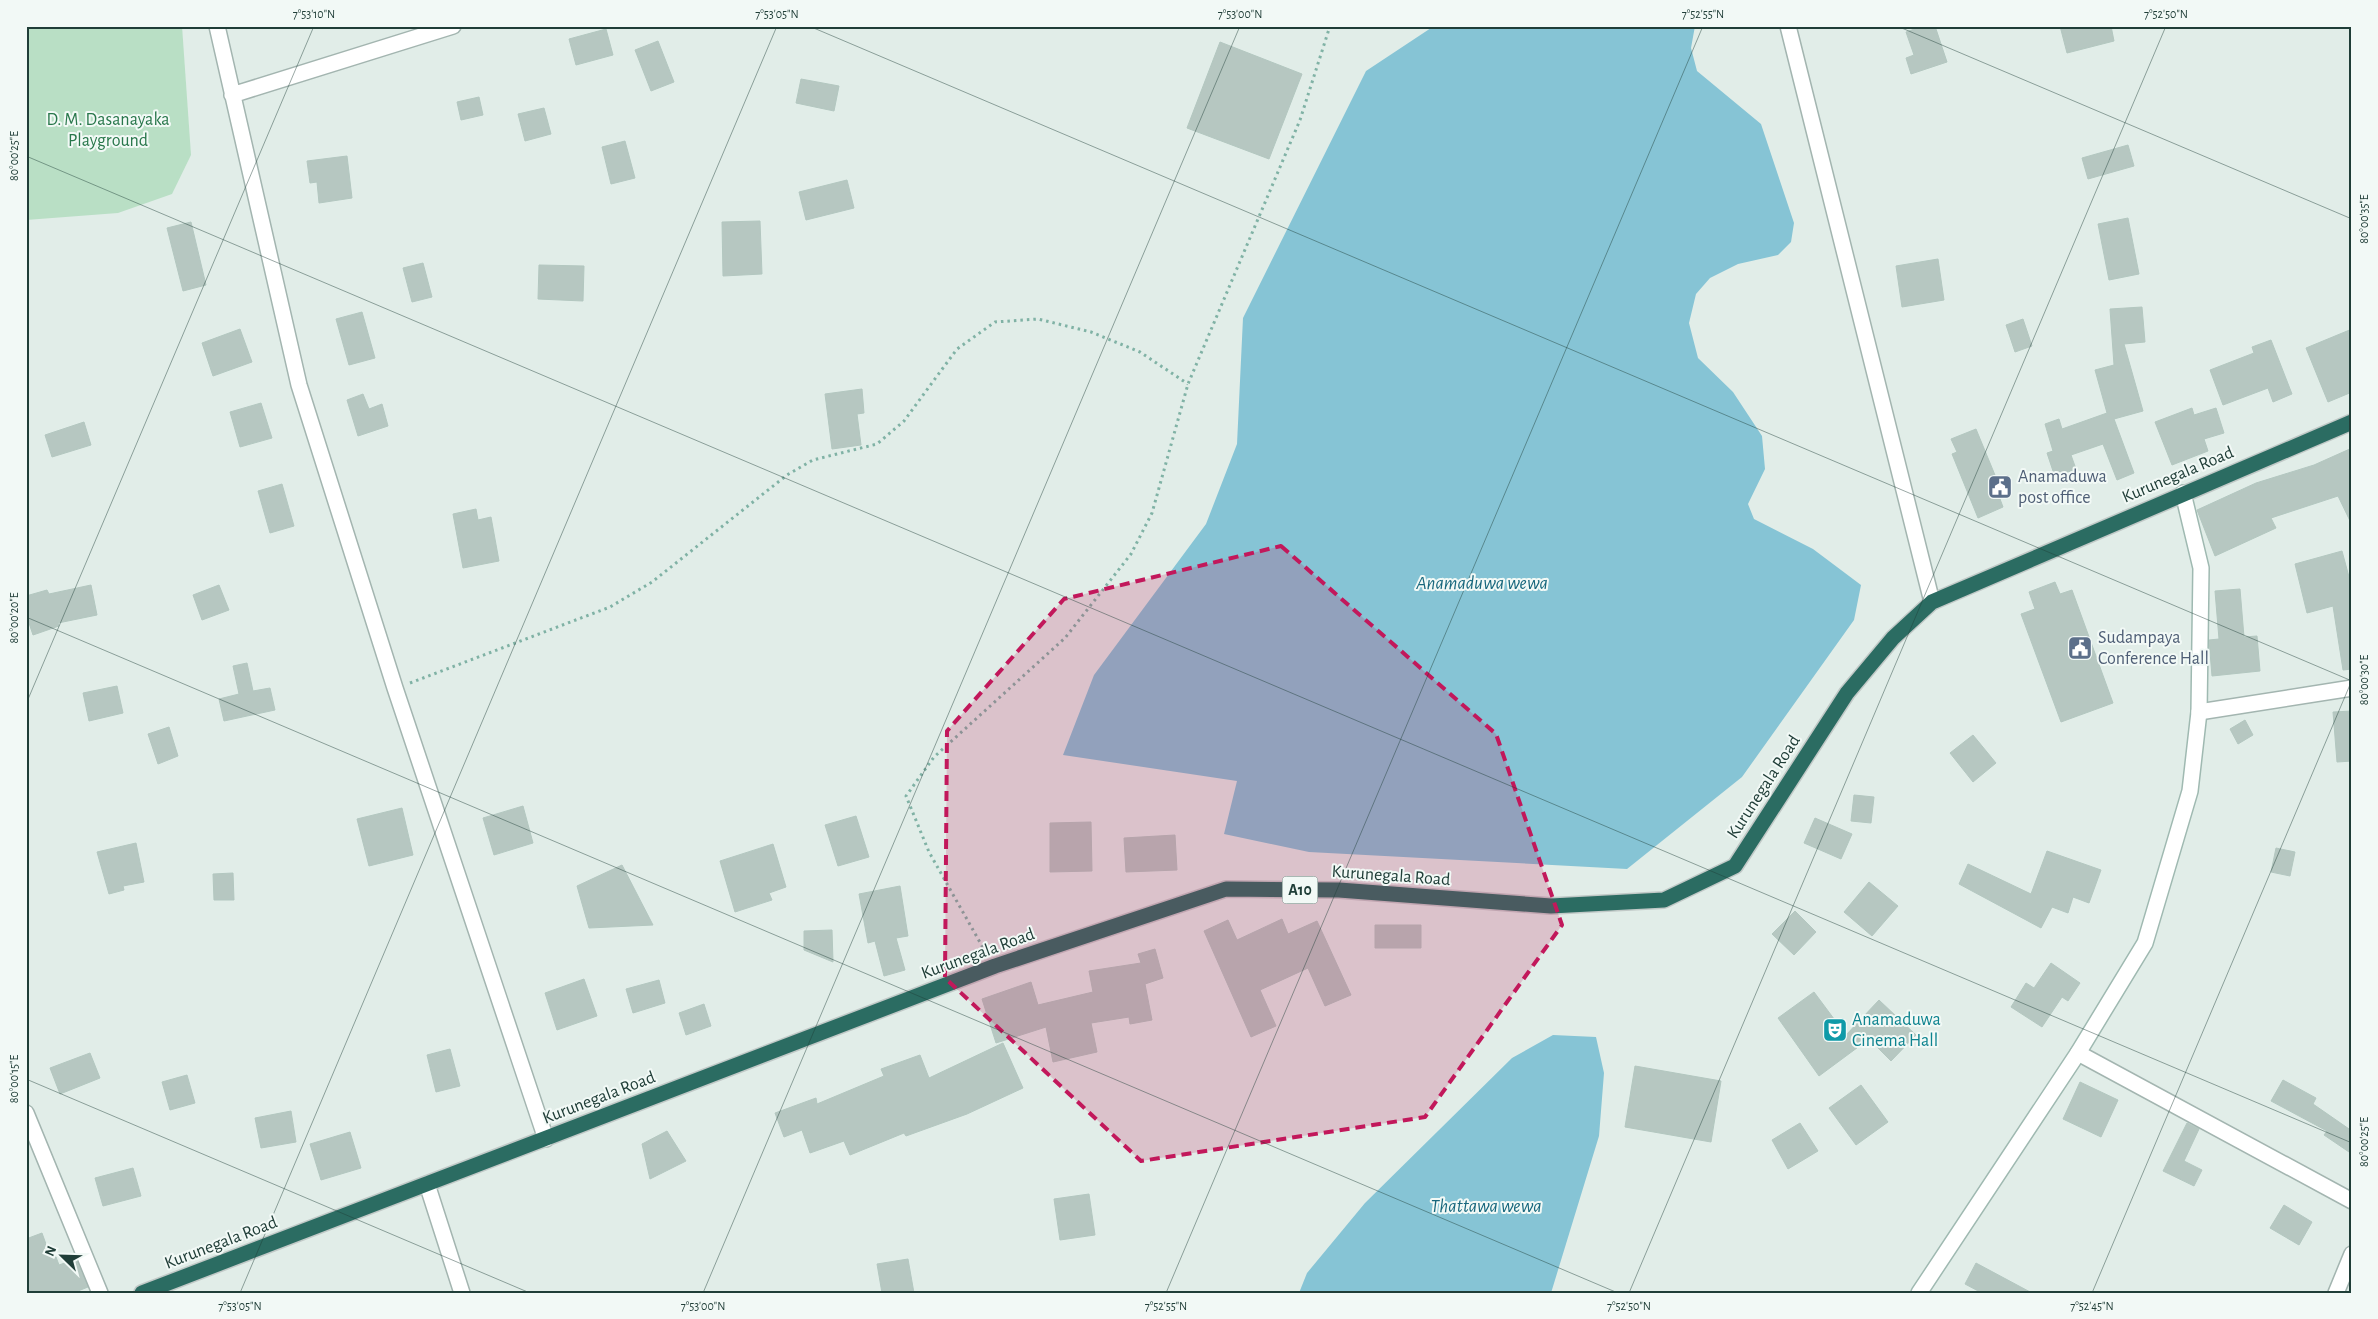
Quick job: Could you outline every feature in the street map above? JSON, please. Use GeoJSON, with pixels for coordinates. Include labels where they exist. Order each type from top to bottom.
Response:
{"type":"FeatureCollection","features":[{"type":"Feature","properties":{"kind":"highway","name":"Kurunegala Road"},"geometry":{"type":"LineString","coordinates":[[142,1293],[995,966],[1226,889],[1339,890],[1551,906],[1664,900],[1735,866],[1847,693],[1893,638],[1932,602],[2352,422]]}},
{"type":"Feature","properties":{"kind":"street"},"geometry":{"type":"LineString","coordinates":[[217,26],[299,384],[395,688],[546,1139]]}},
{"type":"Feature","properties":{"kind":"street"},"geometry":{"type":"LineString","coordinates":[[232,95],[453,26]]}},
{"type":"Feature","properties":{"kind":"street"},"geometry":{"type":"LineString","coordinates":[[1788,26],[1932,602]]}},
{"type":"Feature","properties":{"kind":"street"},"geometry":{"type":"LineString","coordinates":[[1919,1293],[2078,1053],[2145,943],[2190,791],[2199,712],[2201,568],[2183,493]]}},
{"type":"Feature","properties":{"kind":"street"},"geometry":{"type":"LineString","coordinates":[[2199,712],[2352,688]]}},
{"type":"Feature","properties":{"kind":"street"},"geometry":{"type":"LineString","coordinates":[[2078,1053],[2352,1201]]}},
{"type":"Feature","properties":{"kind":"street"},"geometry":{"type":"LineString","coordinates":[[26,1113],[100,1293]]}},
{"type":"Feature","properties":{"kind":"street"},"geometry":{"type":"LineString","coordinates":[[427,1184],[462,1293]]}},
{"type":"Feature","properties":{"kind":"street"},"geometry":{"type":"LineString","coordinates":[[2336,1293],[2352,1254]]}},
{"type":"Feature","properties":{"kind":"path"},"geometry":{"type":"LineString","coordinates":[[995,966],[929,852],[906,796],[934,757],[1066,638],[1131,554],[1152,513],[1188,384],[1300,120],[1330,26]]}},
{"type":"Feature","properties":{"kind":"path"},"geometry":{"type":"LineString","coordinates":[[395,688],[610,607],[652,582],[787,475],[813,460],[877,444],[904,421],[957,349],[995,322],[1038,319],[1091,332],[1140,352],[1188,384]]}},
{"type":"Feature","properties":{"kind":"highlighted area"},"geometry":{"type":"Polygon","coordinates":[[[1281,546],[1496,734],[1562,925],[1425,1117],[1141,1161],[945,978],[947,731],[1064,599],[1281,546]]]}},
{"type":"Feature","properties":{"kind":"green space","name":"D. M. Dasanayaka Playground"},"geometry":{"type":"Polygon","coordinates":[[[26,26],[182,26],[191,155],[172,194],[118,213],[26,220],[26,26]]]}},
{"type":"Feature","properties":{"kind":"water","name":"Anamaduwa wewa"},"geometry":{"type":"Polygon","coordinates":[[[1434,26],[1695,26],[1691,48],[1697,71],[1761,124],[1794,223],[1791,242],[1778,255],[1738,264],[1710,278],[1696,294],[1689,323],[1698,358],[1733,392],[1762,436],[1765,469],[1748,504],[1754,519],[1813,549],[1861,585],[1854,620],[1742,777],[1627,869],[1309,852],[1224,834],[1237,781],[1063,755],[1094,675],[1206,524],[1237,444],[1243,318],[1366,71],[1434,26]]]}},
{"type":"Feature","properties":{"kind":"water","name":"Thattawa wewa"},"geometry":{"type":"Polygon","coordinates":[[[1553,1035],[1596,1037],[1604,1073],[1599,1136],[1551,1293],[1299,1293],[1307,1273],[1365,1203],[1512,1058],[1553,1035]]]}},
{"type":"Feature","properties":{"kind":"building"},"geometry":{"type":"Polygon","coordinates":[[[1923,26],[1935,26],[1947,62],[1911,74],[1906,58],[1914,55],[1906,32],[1923,26]]]}},
{"type":"Feature","properties":{"kind":"building"},"geometry":{"type":"Polygon","coordinates":[[[2060,26],[2111,26],[2114,41],[2067,53],[2060,26]]]}},
{"type":"Feature","properties":{"kind":"building"},"geometry":{"type":"Polygon","coordinates":[[[606,29],[613,55],[576,65],[569,39],[606,29]]]}},
{"type":"Feature","properties":{"kind":"building"},"geometry":{"type":"Polygon","coordinates":[[[658,41],[674,82],[651,91],[635,50],[658,41]]]}},
{"type":"Feature","properties":{"kind":"building"},"geometry":{"type":"Polygon","coordinates":[[[1220,42],[1302,74],[1269,159],[1187,128],[1220,42]]]}},
{"type":"Feature","properties":{"kind":"building"},"geometry":{"type":"Polygon","coordinates":[[[801,79],[839,86],[834,111],[796,103],[801,79]]]}},
{"type":"Feature","properties":{"kind":"building"},"geometry":{"type":"Polygon","coordinates":[[[479,97],[483,115],[461,120],[457,102],[479,97]]]}},
{"type":"Feature","properties":{"kind":"building"},"geometry":{"type":"Polygon","coordinates":[[[544,108],[551,134],[525,141],[518,114],[544,108]]]}},
{"type":"Feature","properties":{"kind":"building"},"geometry":{"type":"Polygon","coordinates":[[[625,141],[635,178],[611,184],[602,147],[625,141]]]}},
{"type":"Feature","properties":{"kind":"building"},"geometry":{"type":"Polygon","coordinates":[[[2128,145],[2134,166],[2088,179],[2082,158],[2128,145]]]}},
{"type":"Feature","properties":{"kind":"building"},"geometry":{"type":"Polygon","coordinates":[[[347,156],[352,198],[319,203],[317,182],[310,183],[307,161],[347,156]]]}},
{"type":"Feature","properties":{"kind":"building"},"geometry":{"type":"Polygon","coordinates":[[[847,180],[854,208],[806,220],[799,192],[847,180]]]}},
{"type":"Feature","properties":{"kind":"building"},"geometry":{"type":"Polygon","coordinates":[[[2128,218],[2139,274],[2109,280],[2098,224],[2128,218]]]}},
{"type":"Feature","properties":{"kind":"building"},"geometry":{"type":"Polygon","coordinates":[[[760,221],[762,274],[723,276],[722,222],[760,221]]]}},
{"type":"Feature","properties":{"kind":"building"},"geometry":{"type":"Polygon","coordinates":[[[191,222],[206,285],[183,291],[167,228],[191,222]]]}},
{"type":"Feature","properties":{"kind":"building"},"geometry":{"type":"Polygon","coordinates":[[[1938,259],[1944,300],[1902,307],[1896,266],[1938,259]]]}},
{"type":"Feature","properties":{"kind":"building"},"geometry":{"type":"Polygon","coordinates":[[[423,263],[432,297],[412,302],[403,268],[423,263]]]}},
{"type":"Feature","properties":{"kind":"building"},"geometry":{"type":"Polygon","coordinates":[[[539,265],[584,266],[583,301],[538,299],[539,265]]]}},
{"type":"Feature","properties":{"kind":"building"},"geometry":{"type":"Polygon","coordinates":[[[2142,307],[2145,342],[2124,344],[2143,411],[2114,419],[2134,473],[2117,480],[2103,444],[2071,455],[2076,469],[2055,477],[2047,453],[2053,451],[2045,424],[2059,419],[2062,429],[2107,413],[2095,370],[2114,365],[2110,309],[2142,307]]]}},
{"type":"Feature","properties":{"kind":"building"},"geometry":{"type":"Polygon","coordinates":[[[362,312],[375,358],[349,365],[336,319],[362,312]]]}},
{"type":"Feature","properties":{"kind":"building"},"geometry":{"type":"Polygon","coordinates":[[[2023,319],[2032,346],[2015,352],[2006,325],[2023,319]]]}},
{"type":"Feature","properties":{"kind":"building"},"geometry":{"type":"Polygon","coordinates":[[[240,329],[252,362],[213,376],[202,343],[240,329]]]}},
{"type":"Feature","properties":{"kind":"building"},"geometry":{"type":"Polygon","coordinates":[[[2352,329],[2352,392],[2328,402],[2306,348],[2352,329]]]}},
{"type":"Feature","properties":{"kind":"building"},"geometry":{"type":"Polygon","coordinates":[[[2271,340],[2292,394],[2273,402],[2268,388],[2223,405],[2210,370],[2254,353],[2252,347],[2271,340]]]}},
{"type":"Feature","properties":{"kind":"building"},"geometry":{"type":"Polygon","coordinates":[[[862,389],[864,413],[857,414],[861,445],[832,449],[825,394],[862,389]]]}},
{"type":"Feature","properties":{"kind":"building"},"geometry":{"type":"Polygon","coordinates":[[[363,394],[369,409],[382,404],[388,426],[358,436],[347,400],[363,394]]]}},
{"type":"Feature","properties":{"kind":"building"},"geometry":{"type":"Polygon","coordinates":[[[261,403],[272,438],[240,447],[230,412],[261,403]]]}},
{"type":"Feature","properties":{"kind":"building"},"geometry":{"type":"Polygon","coordinates":[[[2192,408],[2194,415],[2216,408],[2224,433],[2204,439],[2208,451],[2172,465],[2155,422],[2192,408]]]}},
{"type":"Feature","properties":{"kind":"building"},"geometry":{"type":"Polygon","coordinates":[[[84,422],[91,445],[52,457],[45,435],[84,422]]]}},
{"type":"Feature","properties":{"kind":"building"},"geometry":{"type":"Polygon","coordinates":[[[1976,429],[2004,497],[2000,499],[2003,507],[1978,518],[1952,454],[1957,452],[1951,439],[1976,429]]]}},
{"type":"Feature","properties":{"kind":"building"},"geometry":{"type":"Polygon","coordinates":[[[2352,448],[2352,525],[2338,496],[2271,518],[2276,528],[2215,556],[2197,510],[2256,483],[2314,465],[2352,448]]]}},
{"type":"Feature","properties":{"kind":"building"},"geometry":{"type":"Polygon","coordinates":[[[282,484],[294,526],[270,533],[258,491],[282,484]]]}},
{"type":"Feature","properties":{"kind":"building"},"geometry":{"type":"Polygon","coordinates":[[[476,509],[478,520],[491,517],[499,561],[463,568],[453,514],[476,509]]]}},
{"type":"Feature","properties":{"kind":"building"},"geometry":{"type":"Polygon","coordinates":[[[2342,551],[2352,588],[2352,669],[2343,670],[2333,606],[2307,613],[2295,564],[2342,551]]]}},
{"type":"Feature","properties":{"kind":"building"},"geometry":{"type":"Polygon","coordinates":[[[2055,582],[2060,594],[2072,590],[2113,703],[2061,722],[2021,614],[2035,609],[2029,592],[2055,582]]]}},
{"type":"Feature","properties":{"kind":"building"},"geometry":{"type":"Polygon","coordinates":[[[91,585],[97,615],[58,623],[59,626],[33,635],[26,614],[26,596],[47,590],[49,594],[91,585]]]}},
{"type":"Feature","properties":{"kind":"building"},"geometry":{"type":"Polygon","coordinates":[[[219,585],[229,610],[202,620],[193,595],[219,585]]]}},
{"type":"Feature","properties":{"kind":"building"},"geometry":{"type":"Polygon","coordinates":[[[2240,589],[2244,637],[2257,636],[2260,671],[2212,676],[2209,640],[2219,639],[2215,591],[2240,589]]]}},
{"type":"Feature","properties":{"kind":"building"},"geometry":{"type":"Polygon","coordinates":[[[247,663],[253,691],[270,688],[275,710],[224,721],[219,699],[239,694],[233,666],[247,663]]]}},
{"type":"Feature","properties":{"kind":"building"},"geometry":{"type":"Polygon","coordinates":[[[117,686],[123,713],[89,721],[83,693],[117,686]]]}},
{"type":"Feature","properties":{"kind":"building"},"geometry":{"type":"Polygon","coordinates":[[[2352,711],[2352,761],[2337,762],[2333,712],[2352,711]]]}},
{"type":"Feature","properties":{"kind":"building"},"geometry":{"type":"Polygon","coordinates":[[[2245,720],[2253,735],[2238,744],[2230,729],[2245,720]]]}},
{"type":"Feature","properties":{"kind":"building"},"geometry":{"type":"Polygon","coordinates":[[[169,727],[178,756],[158,764],[148,734],[169,727]]]}},
{"type":"Feature","properties":{"kind":"building"},"geometry":{"type":"Polygon","coordinates":[[[1973,735],[1996,763],[1973,782],[1950,753],[1973,735]]]}},
{"type":"Feature","properties":{"kind":"building"},"geometry":{"type":"Polygon","coordinates":[[[1854,795],[1874,797],[1871,823],[1851,821],[1854,795]]]}},
{"type":"Feature","properties":{"kind":"building"},"geometry":{"type":"Polygon","coordinates":[[[523,806],[533,843],[494,855],[483,818],[523,806]]]}},
{"type":"Feature","properties":{"kind":"building"},"geometry":{"type":"Polygon","coordinates":[[[402,808],[413,855],[369,866],[357,819],[402,808]]]}},
{"type":"Feature","properties":{"kind":"building"},"geometry":{"type":"Polygon","coordinates":[[[856,816],[869,857],[838,866],[825,825],[856,816]]]}},
{"type":"Feature","properties":{"kind":"building"},"geometry":{"type":"Polygon","coordinates":[[[1815,818],[1852,834],[1841,859],[1804,843],[1815,818]]]}},
{"type":"Feature","properties":{"kind":"building"},"geometry":{"type":"Polygon","coordinates":[[[1091,822],[1092,871],[1050,872],[1050,823],[1091,822]]]}},
{"type":"Feature","properties":{"kind":"building"},"geometry":{"type":"Polygon","coordinates":[[[1175,835],[1177,870],[1126,872],[1124,838],[1175,835]]]}},
{"type":"Feature","properties":{"kind":"building"},"geometry":{"type":"Polygon","coordinates":[[[136,843],[144,882],[123,886],[124,890],[109,894],[97,852],[136,843]]]}},
{"type":"Feature","properties":{"kind":"building"},"geometry":{"type":"Polygon","coordinates":[[[773,844],[786,887],[769,893],[772,900],[735,912],[720,861],[773,844]]]}},
{"type":"Feature","properties":{"kind":"building"},"geometry":{"type":"Polygon","coordinates":[[[2276,848],[2295,852],[2290,876],[2271,872],[2276,848]]]}},
{"type":"Feature","properties":{"kind":"building"},"geometry":{"type":"Polygon","coordinates":[[[2047,851],[2101,870],[2089,903],[2073,897],[2068,913],[2052,907],[2041,928],[1959,884],[1968,864],[2031,894],[2047,851]]]}},
{"type":"Feature","properties":{"kind":"building"},"geometry":{"type":"Polygon","coordinates":[[[622,865],[653,925],[589,928],[577,886],[622,865]]]}},
{"type":"Feature","properties":{"kind":"building"},"geometry":{"type":"Polygon","coordinates":[[[233,873],[234,900],[214,900],[213,874],[233,873]]]}},
{"type":"Feature","properties":{"kind":"building"},"geometry":{"type":"Polygon","coordinates":[[[1869,882],[1898,906],[1872,936],[1844,912],[1869,882]]]}},
{"type":"Feature","properties":{"kind":"building"},"geometry":{"type":"Polygon","coordinates":[[[900,886],[908,936],[896,938],[905,970],[884,976],[875,941],[868,943],[859,894],[900,886]]]}},
{"type":"Feature","properties":{"kind":"building"},"geometry":{"type":"Polygon","coordinates":[[[1795,911],[1816,932],[1794,955],[1772,934],[1795,911]]]}},
{"type":"Feature","properties":{"kind":"building"},"geometry":{"type":"Polygon","coordinates":[[[1282,919],[1288,934],[1317,921],[1351,995],[1325,1006],[1308,968],[1260,990],[1276,1026],[1251,1037],[1204,931],[1228,920],[1237,940],[1282,919]]]}},
{"type":"Feature","properties":{"kind":"building"},"geometry":{"type":"Polygon","coordinates":[[[1375,925],[1421,925],[1421,948],[1375,948],[1375,925]]]}},
{"type":"Feature","properties":{"kind":"building"},"geometry":{"type":"Polygon","coordinates":[[[832,930],[833,962],[804,950],[804,931],[832,930]]]}},
{"type":"Feature","properties":{"kind":"building"},"geometry":{"type":"Polygon","coordinates":[[[1155,949],[1163,978],[1145,984],[1152,1020],[1130,1024],[1129,1017],[1091,1023],[1097,1052],[1053,1062],[1046,1027],[996,1043],[982,999],[1031,982],[1038,1005],[1093,992],[1089,971],[1141,963],[1138,954],[1155,949]]]}},
{"type":"Feature","properties":{"kind":"building"},"geometry":{"type":"Polygon","coordinates":[[[2051,963],[2080,983],[2068,1001],[2062,997],[2042,1027],[2011,1007],[2026,983],[2034,988],[2051,963]]]}},
{"type":"Feature","properties":{"kind":"building"},"geometry":{"type":"Polygon","coordinates":[[[584,979],[597,1016],[557,1030],[545,993],[584,979]]]}},
{"type":"Feature","properties":{"kind":"building"},"geometry":{"type":"Polygon","coordinates":[[[659,980],[665,1003],[633,1013],[626,989],[659,980]]]}},
{"type":"Feature","properties":{"kind":"building"},"geometry":{"type":"Polygon","coordinates":[[[1814,992],[1846,1035],[1879,1000],[1916,1035],[1891,1061],[1869,1039],[1819,1076],[1778,1018],[1814,992]]]}},
{"type":"Feature","properties":{"kind":"building"},"geometry":{"type":"Polygon","coordinates":[[[704,1004],[711,1026],[686,1035],[679,1013],[704,1004]]]}},
{"type":"Feature","properties":{"kind":"building"},"geometry":{"type":"Polygon","coordinates":[[[1003,1043],[1023,1088],[967,1114],[906,1136],[904,1133],[850,1155],[844,1141],[810,1153],[802,1130],[784,1137],[775,1113],[816,1098],[817,1104],[884,1076],[881,1069],[920,1055],[929,1078],[1003,1043]]]}},
{"type":"Feature","properties":{"kind":"building"},"geometry":{"type":"Polygon","coordinates":[[[450,1049],[460,1086],[436,1092],[427,1055],[450,1049]]]}},
{"type":"Feature","properties":{"kind":"building"},"geometry":{"type":"Polygon","coordinates":[[[90,1053],[100,1078],[60,1094],[50,1068],[90,1053]]]}},
{"type":"Feature","properties":{"kind":"building"},"geometry":{"type":"Polygon","coordinates":[[[1635,1066],[1721,1081],[1711,1142],[1625,1127],[1635,1066]]]}},
{"type":"Feature","properties":{"kind":"building"},"geometry":{"type":"Polygon","coordinates":[[[187,1075],[195,1103],[170,1110],[162,1082],[187,1075]]]}},
{"type":"Feature","properties":{"kind":"building"},"geometry":{"type":"Polygon","coordinates":[[[2283,1080],[2316,1098],[2313,1104],[2352,1131],[2352,1154],[2324,1135],[2327,1131],[2271,1101],[2283,1080]]]}},
{"type":"Feature","properties":{"kind":"building"},"geometry":{"type":"Polygon","coordinates":[[[2080,1082],[2118,1100],[2101,1137],[2063,1119],[2080,1082]]]}},
{"type":"Feature","properties":{"kind":"building"},"geometry":{"type":"Polygon","coordinates":[[[1861,1085],[1888,1122],[1856,1145],[1829,1108],[1861,1085]]]}},
{"type":"Feature","properties":{"kind":"building"},"geometry":{"type":"Polygon","coordinates":[[[291,1111],[296,1142],[261,1148],[255,1118],[291,1111]]]}},
{"type":"Feature","properties":{"kind":"building"},"geometry":{"type":"Polygon","coordinates":[[[1800,1123],[1818,1151],[1788,1169],[1772,1140],[1800,1123]]]}},
{"type":"Feature","properties":{"kind":"building"},"geometry":{"type":"Polygon","coordinates":[[[2187,1123],[2199,1129],[2184,1161],[2202,1170],[2194,1186],[2163,1171],[2187,1123]]]}},
{"type":"Feature","properties":{"kind":"building"},"geometry":{"type":"Polygon","coordinates":[[[667,1131],[686,1161],[650,1179],[642,1144],[667,1131]]]}},
{"type":"Feature","properties":{"kind":"building"},"geometry":{"type":"Polygon","coordinates":[[[350,1132],[361,1168],[321,1180],[310,1144],[350,1132]]]}},
{"type":"Feature","properties":{"kind":"building"},"geometry":{"type":"Polygon","coordinates":[[[133,1168],[141,1196],[103,1206],[95,1178],[133,1168]]]}},
{"type":"Feature","properties":{"kind":"building"},"geometry":{"type":"Polygon","coordinates":[[[1089,1194],[1095,1235],[1060,1240],[1054,1199],[1089,1194]]]}},
{"type":"Feature","properties":{"kind":"building"},"geometry":{"type":"Polygon","coordinates":[[[2284,1205],[2312,1222],[2299,1245],[2270,1228],[2284,1205]]]}},
{"type":"Feature","properties":{"kind":"building"},"geometry":{"type":"Polygon","coordinates":[[[42,1233],[51,1258],[56,1257],[59,1265],[76,1259],[88,1287],[73,1293],[26,1293],[26,1239],[42,1233]]]}},
{"type":"Feature","properties":{"kind":"building"},"geometry":{"type":"Polygon","coordinates":[[[908,1259],[914,1293],[882,1293],[877,1264],[908,1259]]]}},
{"type":"Feature","properties":{"kind":"building"},"geometry":{"type":"Polygon","coordinates":[[[1976,1263],[2032,1293],[1982,1293],[1965,1284],[1976,1263]]]}},
{"type":"Feature","properties":{"kind":"place","name":"Anamaduwa post office"},"geometry":{"type":"Point","coordinates":[2000,487]}},
{"type":"Feature","properties":{"kind":"place","name":"Sudampaya Conference Hall"},"geometry":{"type":"Point","coordinates":[2080,648]}},
{"type":"Feature","properties":{"kind":"place","name":"Anamaduwa Cinema Hall"},"geometry":{"type":"Point","coordinates":[1835,1030]}}]}
